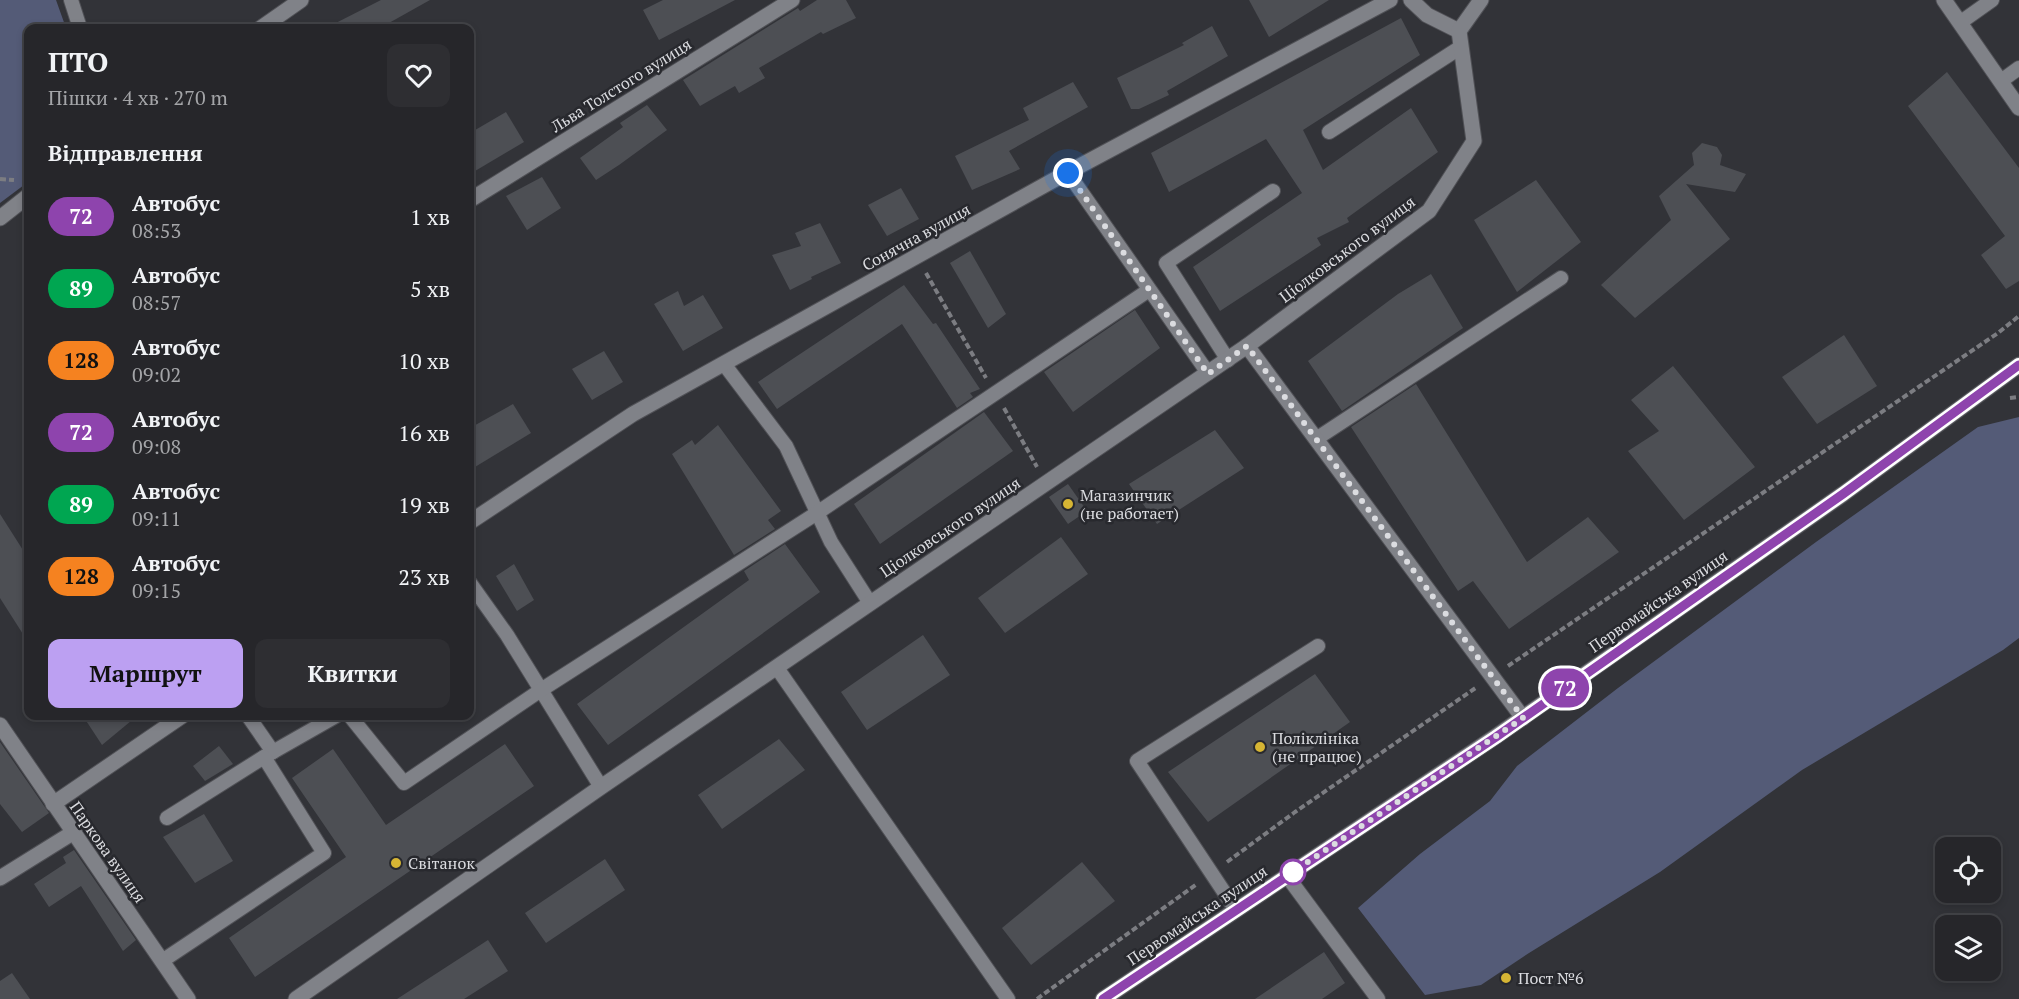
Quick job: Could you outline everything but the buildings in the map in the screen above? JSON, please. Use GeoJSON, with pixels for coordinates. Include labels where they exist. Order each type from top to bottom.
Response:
{"type":"FeatureCollection","features":[{"type":"Feature","properties":{"kind":"street"},"geometry":{"type":"LineString","coordinates":[[267,24],[301,0]]}},
{"type":"Feature","properties":{"kind":"street","name":"Льва Толстого вулиця"},"geometry":{"type":"LineString","coordinates":[[474,198],[792,0]]}},
{"type":"Feature","properties":{"kind":"street","name":"Сонячна вулиця"},"geometry":{"type":"LineString","coordinates":[[474,519],[633,414],[1068,173],[1390,0]]}},
{"type":"Feature","properties":{"kind":"street"},"geometry":{"type":"LineString","coordinates":[[1411,0],[1427,15],[1459,31],[1481,0]]}},
{"type":"Feature","properties":{"kind":"street"},"geometry":{"type":"LineString","coordinates":[[1944,0],[2019,108]]}},
{"type":"Feature","properties":{"kind":"street","name":"Ціолковського вулиця"},"geometry":{"type":"LineString","coordinates":[[296,999],[601,787],[1208,374],[1429,211],[1474,141],[1459,31]]}},
{"type":"Feature","properties":{"kind":"street"},"geometry":{"type":"LineString","coordinates":[[0,218],[24,199]]}},
{"type":"Feature","properties":{"kind":"street"},"geometry":{"type":"LineString","coordinates":[[1247,346],[1523,718]]}},
{"type":"Feature","properties":{"kind":"street","name":"Первомайська вулиця"},"geometry":{"type":"LineString","coordinates":[[1103,999],[1523,718],[1843,494],[2019,365]]}},
{"type":"Feature","properties":{"kind":"street"},"geometry":{"type":"LineString","coordinates":[[53,804],[176,720]]}},
{"type":"Feature","properties":{"kind":"street","name":"Паркова вулиця"},"geometry":{"type":"LineString","coordinates":[[0,725],[188,999]]}},
{"type":"Feature","properties":{"kind":"street"},"geometry":{"type":"LineString","coordinates":[[0,878],[74,832]]}},
{"type":"Feature","properties":{"kind":"lane"},"geometry":{"type":"LineString","coordinates":[[72,0],[80,24]]}},
{"type":"Feature","properties":{"kind":"lane"},"geometry":{"type":"LineString","coordinates":[[1961,22],[1992,0]]}},
{"type":"Feature","properties":{"kind":"lane"},"geometry":{"type":"LineString","coordinates":[[1329,132],[1461,47]]}},
{"type":"Feature","properties":{"kind":"lane"},"geometry":{"type":"LineString","coordinates":[[2001,81],[2019,68]]}},
{"type":"Feature","properties":{"kind":"lane"},"geometry":{"type":"LineString","coordinates":[[1068,173],[1208,374]]}},
{"type":"Feature","properties":{"kind":"lane"},"geometry":{"type":"LineString","coordinates":[[1228,360],[1166,263],[1273,191]]}},
{"type":"Feature","properties":{"kind":"lane"},"geometry":{"type":"LineString","coordinates":[[1316,440],[1561,278]]}},
{"type":"Feature","properties":{"kind":"lane"},"geometry":{"type":"LineString","coordinates":[[353,720],[404,783],[541,690],[817,513],[1149,290]]}},
{"type":"Feature","properties":{"kind":"lane"},"geometry":{"type":"LineString","coordinates":[[724,364],[786,446],[831,542],[870,603]]}},
{"type":"Feature","properties":{"kind":"lane"},"geometry":{"type":"LineString","coordinates":[[474,589],[507,635],[601,787]]}},
{"type":"Feature","properties":{"kind":"lane"},"geometry":{"type":"LineString","coordinates":[[1236,910],[1137,761],[1318,646]]}},
{"type":"Feature","properties":{"kind":"lane"},"geometry":{"type":"LineString","coordinates":[[777,668],[1008,999]]}},
{"type":"Feature","properties":{"kind":"lane"},"geometry":{"type":"LineString","coordinates":[[162,961],[324,853],[250,720]]}},
{"type":"Feature","properties":{"kind":"lane"},"geometry":{"type":"LineString","coordinates":[[167,818],[329,720]]}},
{"type":"Feature","properties":{"kind":"lane"},"geometry":{"type":"LineString","coordinates":[[1287,876],[1378,999]]}},
{"type":"Feature","properties":{"kind":"path"},"geometry":{"type":"LineString","coordinates":[[916,257],[987,380]]}},
{"type":"Feature","properties":{"kind":"path"},"geometry":{"type":"LineString","coordinates":[[1037,999],[1294,812],[1998,333],[2019,316]]}},
{"type":"Feature","properties":{"kind":"path"},"geometry":{"type":"LineString","coordinates":[[999,401],[1047,483]]}},
{"type":"Feature","properties":{"kind":"shaded area"},"geometry":{"type":"Polygon","coordinates":[[[0,0],[56,0],[65,24],[24,24],[24,185],[0,203],[0,0]]]}},
{"type":"Feature","properties":{"kind":"shaded area"},"geometry":{"type":"Polygon","coordinates":[[[2019,417],[2019,638],[2003,650],[1802,770],[1660,872],[1481,985],[1425,995],[1358,908],[1420,854],[1490,801],[1517,766],[1618,688],[1816,542],[1978,427],[2019,417]]]}},
{"type":"Feature","properties":{"kind":"bus line","name":"72"},"geometry":{"type":"LineString","coordinates":[[1103,999],[1496,737],[1843,494],[2019,365]]}},
{"type":"Feature","properties":{"kind":"place","name":"Магазинчик (не работает)"},"geometry":{"type":"Point","coordinates":[1068,504]}},
{"type":"Feature","properties":{"kind":"place","name":"Поліклініка (не працює)"},"geometry":{"type":"Point","coordinates":[1260,747]}},
{"type":"Feature","properties":{"kind":"place","name":"Світанок"},"geometry":{"type":"Point","coordinates":[396,863]}},
{"type":"Feature","properties":{"kind":"place","name":"Пост №6"},"geometry":{"type":"Point","coordinates":[1506,978]}},
{"type":"Feature","properties":{"kind":"route"},"geometry":{"type":"LineString","coordinates":[[1068,173],[1208,374],[1247,346],[1523,718],[1293,872]]}}]}
